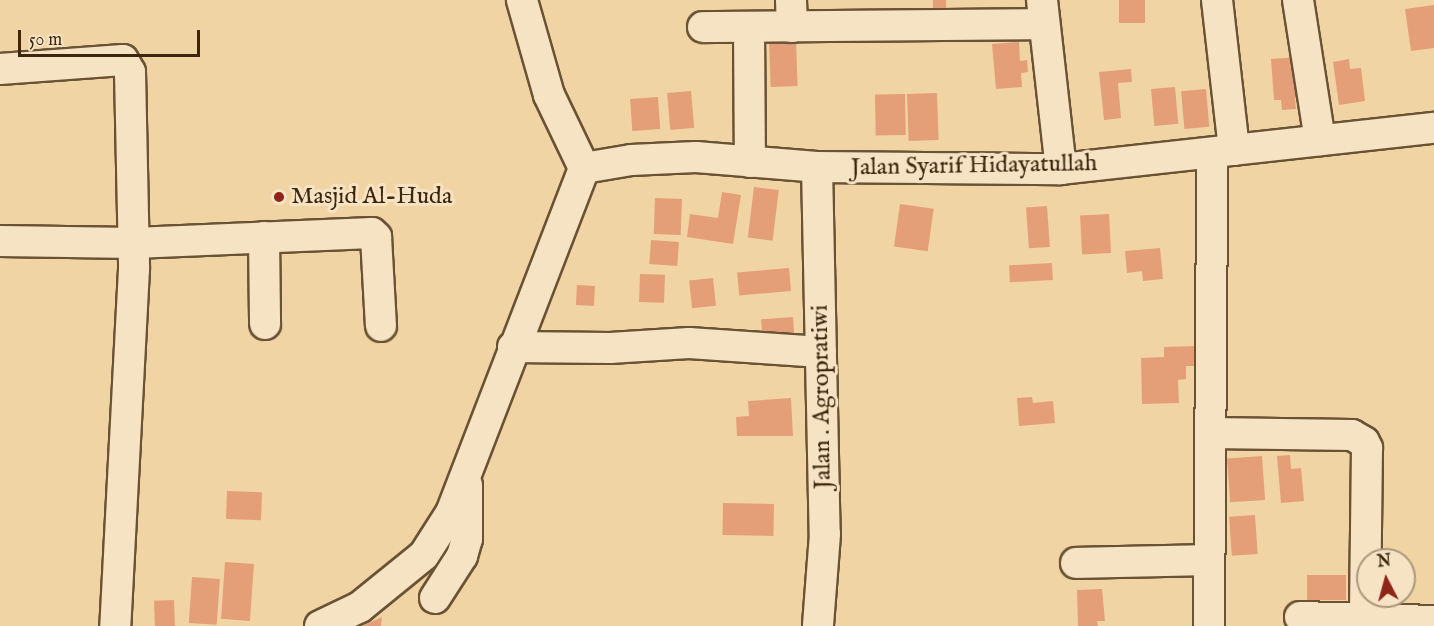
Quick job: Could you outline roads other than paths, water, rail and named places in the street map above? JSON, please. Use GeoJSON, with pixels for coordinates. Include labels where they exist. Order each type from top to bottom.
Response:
{"type":"FeatureCollection","features":[{"type":"Feature","properties":{"kind":"street"},"geometry":{"type":"LineString","coordinates":[[320,626],[360,607],[424,555],[451,513],[513,347],[584,168],[549,95],[522,0]]}},
{"type":"Feature","properties":{"kind":"street"},"geometry":{"type":"LineString","coordinates":[[1209,626],[1211,433],[1223,152],[1217,0]]}},
{"type":"Feature","properties":{"kind":"street"},"geometry":{"type":"LineString","coordinates":[[1298,0],[1320,140]]}},
{"type":"Feature","properties":{"kind":"street"},"geometry":{"type":"LineString","coordinates":[[703,27],[749,27],[791,14],[1042,12],[1061,170]]}},
{"type":"Feature","properties":{"kind":"street"},"geometry":{"type":"LineString","coordinates":[[749,27],[750,162]]}},
{"type":"Feature","properties":{"kind":"street"},"geometry":{"type":"LineString","coordinates":[[0,69],[126,62],[130,72],[134,243],[115,626]]}},
{"type":"Feature","properties":{"kind":"street","name":"Jalan Syarif Hidayatullah"},"geometry":{"type":"LineString","coordinates":[[584,168],[685,158],[817,167],[1061,170],[1434,128]]}},
{"type":"Feature","properties":{"kind":"street","name":"Jalan . Agropratiwi"},"geometry":{"type":"LineString","coordinates":[[817,167],[825,534],[818,626]]}},
{"type":"Feature","properties":{"kind":"street"},"geometry":{"type":"LineString","coordinates":[[0,241],[134,243],[375,234],[381,326]]}},
{"type":"Feature","properties":{"kind":"street"},"geometry":{"type":"LineString","coordinates":[[264,237],[266,324]]}},
{"type":"Feature","properties":{"kind":"street"},"geometry":{"type":"LineString","coordinates":[[513,347],[610,348],[689,343],[821,352]]}},
{"type":"Feature","properties":{"kind":"street"},"geometry":{"type":"LineString","coordinates":[[1211,433],[1352,435],[1364,442],[1365,617]]}},
{"type":"Feature","properties":{"kind":"street"},"geometry":{"type":"LineString","coordinates":[[435,598],[462,556],[466,539],[467,473]]}},
{"type":"Feature","properties":{"kind":"street"},"geometry":{"type":"LineString","coordinates":[[1076,563],[1208,560]]}},
{"type":"Feature","properties":{"kind":"street"},"geometry":{"type":"LineString","coordinates":[[1300,617],[1365,617],[1434,621]]}},
{"type":"Feature","properties":{"kind":"place","name":"Masjid Al-Huda"},"geometry":{"type":"Point","coordinates":[279,197]}}]}
